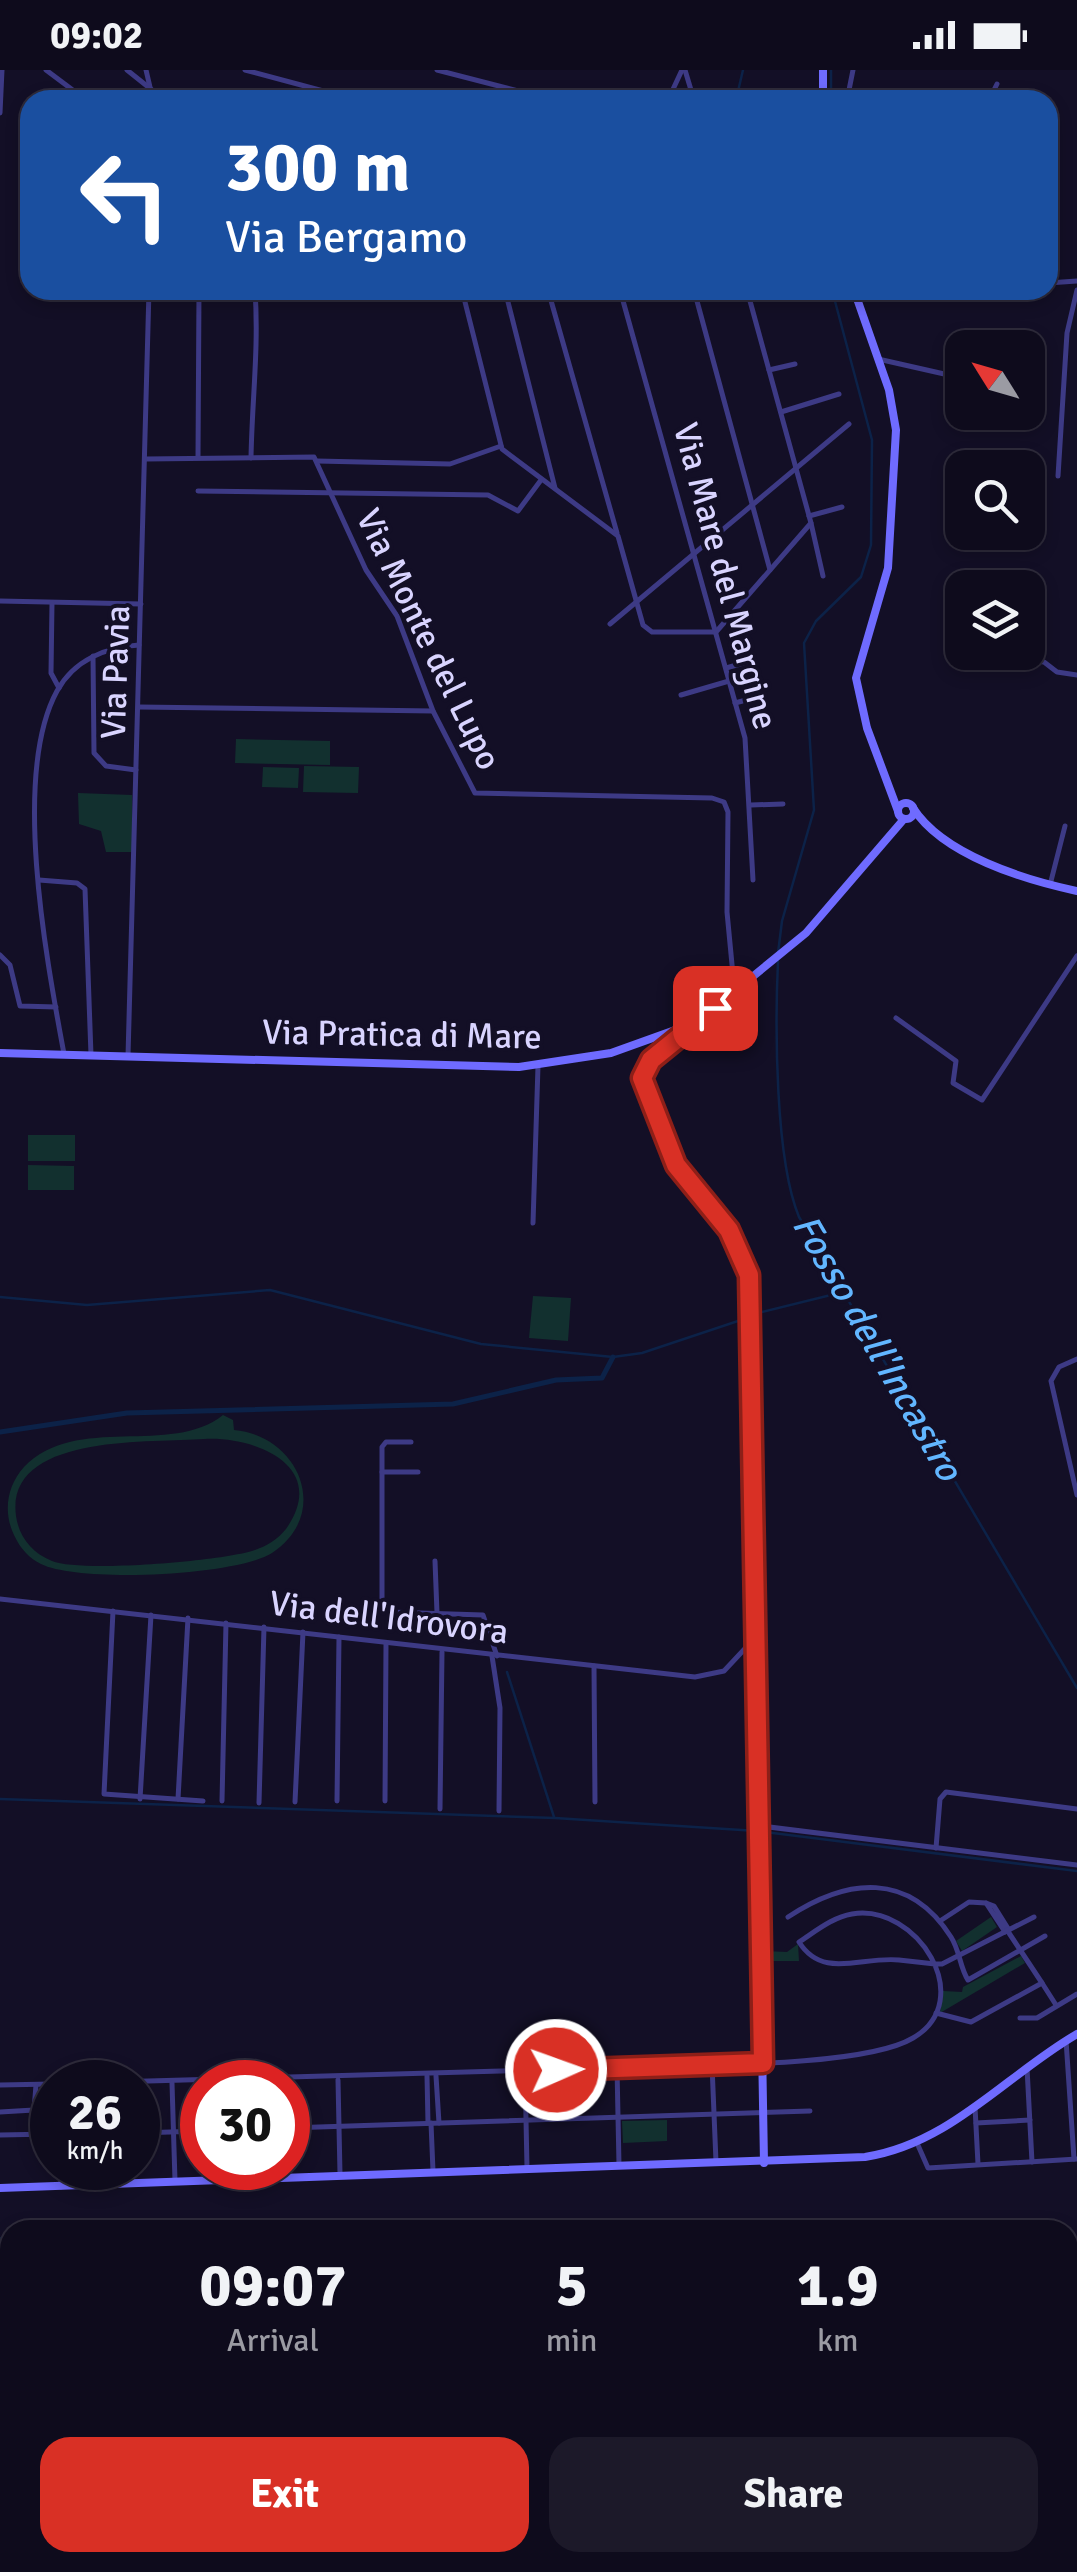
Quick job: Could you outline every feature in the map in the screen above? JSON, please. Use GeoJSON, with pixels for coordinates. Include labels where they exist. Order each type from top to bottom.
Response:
{"type":"FeatureCollection","features":[{"type":"Feature","properties":{"kind":"street"},"geometry":{"type":"LineString","coordinates":[[0,113],[2,70]]}},
{"type":"Feature","properties":{"kind":"street"},"geometry":{"type":"LineString","coordinates":[[46,70],[73,90]]}},
{"type":"Feature","properties":{"kind":"street"},"geometry":{"type":"LineString","coordinates":[[128,70],[152,90]]}},
{"type":"Feature","properties":{"kind":"street"},"geometry":{"type":"LineString","coordinates":[[146,70],[152,90]]}},
{"type":"Feature","properties":{"kind":"street"},"geometry":{"type":"LineString","coordinates":[[244,70],[319,90]]}},
{"type":"Feature","properties":{"kind":"street"},"geometry":{"type":"LineString","coordinates":[[436,70],[514,90]]}},
{"type":"Feature","properties":{"kind":"street"},"geometry":{"type":"LineString","coordinates":[[994,90],[997,84]]}},
{"type":"Feature","properties":{"kind":"street"},"geometry":{"type":"LineString","coordinates":[[1058,476],[1068,331],[1077,290]]}},
{"type":"Feature","properties":{"kind":"street","name":"Via Pavia"},"geometry":{"type":"LineString","coordinates":[[128,1056],[149,300]]}},
{"type":"Feature","properties":{"kind":"street"},"geometry":{"type":"LineString","coordinates":[[198,458],[199,300]]}},
{"type":"Feature","properties":{"kind":"street"},"geometry":{"type":"LineString","coordinates":[[251,458],[252,386],[259,367],[256,300]]}},
{"type":"Feature","properties":{"kind":"street"},"geometry":{"type":"LineString","coordinates":[[464,300],[500,446],[618,536]]}},
{"type":"Feature","properties":{"kind":"street"},"geometry":{"type":"LineString","coordinates":[[508,300],[556,491]]}},
{"type":"Feature","properties":{"kind":"street"},"geometry":{"type":"LineString","coordinates":[[551,300],[636,601],[644,627],[650,632],[716,632],[810,520],[842,507]]}},
{"type":"Feature","properties":{"kind":"street","name":"Via Mare del Margine"},"geometry":{"type":"LineString","coordinates":[[623,300],[748,754],[753,880]]}},
{"type":"Feature","properties":{"kind":"street"},"geometry":{"type":"LineString","coordinates":[[697,300],[770,570]]}},
{"type":"Feature","properties":{"kind":"street"},"geometry":{"type":"LineString","coordinates":[[751,300],[823,576]]}},
{"type":"Feature","properties":{"kind":"street"},"geometry":{"type":"LineString","coordinates":[[858,300],[896,430],[896,491],[888,568],[856,678],[869,735],[901,818]]}},
{"type":"Feature","properties":{"kind":"street"},"geometry":{"type":"LineString","coordinates":[[878,359],[945,374]]}},
{"type":"Feature","properties":{"kind":"street"},"geometry":{"type":"LineString","coordinates":[[769,370],[795,364]]}},
{"type":"Feature","properties":{"kind":"street"},"geometry":{"type":"LineString","coordinates":[[781,412],[839,394]]}},
{"type":"Feature","properties":{"kind":"street"},"geometry":{"type":"LineString","coordinates":[[610,624],[849,424]]}},
{"type":"Feature","properties":{"kind":"street"},"geometry":{"type":"LineString","coordinates":[[146,458],[310,455],[317,461],[450,464],[500,446]]}},
{"type":"Feature","properties":{"kind":"street","name":"Via Monte del Lupo"},"geometry":{"type":"LineString","coordinates":[[317,461],[364,567],[396,616],[433,711],[473,790],[481,796],[712,798],[724,802],[728,815],[726,907],[733,976],[715,1008]]}},
{"type":"Feature","properties":{"kind":"street"},"geometry":{"type":"LineString","coordinates":[[198,491],[488,494],[518,510],[541,480]]}},
{"type":"Feature","properties":{"kind":"street"},"geometry":{"type":"LineString","coordinates":[[0,601],[141,604]]}},
{"type":"Feature","properties":{"kind":"street"},"geometry":{"type":"LineString","coordinates":[[52,603],[52,673],[59,688]]}},
{"type":"Feature","properties":{"kind":"street"},"geometry":{"type":"LineString","coordinates":[[64,1054],[39,880],[38,760],[59,688],[94,656],[110,648],[140,645]]}},
{"type":"Feature","properties":{"kind":"street"},"geometry":{"type":"LineString","coordinates":[[94,656],[94,752],[106,766],[136,770]]}},
{"type":"Feature","properties":{"kind":"street"},"geometry":{"type":"LineString","coordinates":[[726,668],[751,661]]}},
{"type":"Feature","properties":{"kind":"street"},"geometry":{"type":"LineString","coordinates":[[1045,662],[1057,672],[1077,676]]}},
{"type":"Feature","properties":{"kind":"street"},"geometry":{"type":"LineString","coordinates":[[681,695],[729,681]]}},
{"type":"Feature","properties":{"kind":"street"},"geometry":{"type":"LineString","coordinates":[[736,703],[761,696]]}},
{"type":"Feature","properties":{"kind":"street"},"geometry":{"type":"LineString","coordinates":[[138,707],[433,711]]}},
{"type":"Feature","properties":{"kind":"street"},"geometry":{"type":"LineString","coordinates":[[894,795],[922,821],[989,863],[1077,891]]}},
{"type":"Feature","properties":{"kind":"street"},"geometry":{"type":"LineString","coordinates":[[751,805],[783,804]]}},
{"type":"Feature","properties":{"kind":"street"},"geometry":{"type":"LineString","coordinates":[[901,818],[909,806]]}},
{"type":"Feature","properties":{"kind":"street"},"geometry":{"type":"LineString","coordinates":[[901,818],[909,806]]}},
{"type":"Feature","properties":{"kind":"street"},"geometry":{"type":"LineString","coordinates":[[901,818],[922,821]]}},
{"type":"Feature","properties":{"kind":"street","name":"Via Pratica di Mare"},"geometry":{"type":"LineString","coordinates":[[0,1053],[538,1066],[638,1045],[680,1029],[715,1008],[791,948],[901,818]]}},
{"type":"Feature","properties":{"kind":"street"},"geometry":{"type":"LineString","coordinates":[[1050,885],[1065,826]]}},
{"type":"Feature","properties":{"kind":"street"},"geometry":{"type":"LineString","coordinates":[[39,880],[76,882],[85,889],[91,1055]]}},
{"type":"Feature","properties":{"kind":"street"},"geometry":{"type":"LineString","coordinates":[[0,956],[10,965],[20,1006],[56,1007]]}},
{"type":"Feature","properties":{"kind":"street"},"geometry":{"type":"LineString","coordinates":[[896,1018],[956,1061],[953,1082],[982,1100],[1077,956]]}},
{"type":"Feature","properties":{"kind":"street"},"geometry":{"type":"LineString","coordinates":[[715,1008],[651,1060],[642,1078],[676,1165],[729,1230],[748,1267],[761,1826],[764,2163]]}},
{"type":"Feature","properties":{"kind":"street"},"geometry":{"type":"LineString","coordinates":[[533,1223],[538,1066]]}},
{"type":"Feature","properties":{"kind":"street"},"geometry":{"type":"LineString","coordinates":[[1077,1359],[1060,1366],[1052,1377],[1077,1495]]}},
{"type":"Feature","properties":{"kind":"street"},"geometry":{"type":"LineString","coordinates":[[411,1442],[383,1443],[382,1608],[388,1612],[484,1615],[495,1656],[500,1708],[499,1811]]}},
{"type":"Feature","properties":{"kind":"street"},"geometry":{"type":"LineString","coordinates":[[382,1472],[418,1472]]}},
{"type":"Feature","properties":{"kind":"street"},"geometry":{"type":"LineString","coordinates":[[435,1561],[436,1613]]}},
{"type":"Feature","properties":{"kind":"street","name":"Via dell'Idrovora"},"geometry":{"type":"LineString","coordinates":[[0,1599],[188,1618],[442,1651],[710,1676],[734,1664],[755,1636]]}},
{"type":"Feature","properties":{"kind":"street"},"geometry":{"type":"LineString","coordinates":[[114,1611],[105,1796],[203,1801]]}},
{"type":"Feature","properties":{"kind":"street"},"geometry":{"type":"LineString","coordinates":[[140,1799],[151,1614]]}},
{"type":"Feature","properties":{"kind":"street"},"geometry":{"type":"LineString","coordinates":[[178,1801],[188,1618]]}},
{"type":"Feature","properties":{"kind":"street"},"geometry":{"type":"LineString","coordinates":[[222,1801],[226,1623]]}},
{"type":"Feature","properties":{"kind":"street"},"geometry":{"type":"LineString","coordinates":[[259,1802],[264,1628]]}},
{"type":"Feature","properties":{"kind":"street"},"geometry":{"type":"LineString","coordinates":[[295,1802],[302,1632]]}},
{"type":"Feature","properties":{"kind":"street"},"geometry":{"type":"LineString","coordinates":[[336,1801],[340,1637]]}},
{"type":"Feature","properties":{"kind":"street"},"geometry":{"type":"LineString","coordinates":[[385,1801],[386,1643]]}},
{"type":"Feature","properties":{"kind":"street"},"geometry":{"type":"LineString","coordinates":[[440,1809],[442,1651]]}},
{"type":"Feature","properties":{"kind":"street"},"geometry":{"type":"LineString","coordinates":[[594,1666],[595,1802]]}},
{"type":"Feature","properties":{"kind":"street"},"geometry":{"type":"LineString","coordinates":[[936,1848],[940,1798],[946,1792],[1077,1808]]}},
{"type":"Feature","properties":{"kind":"street"},"geometry":{"type":"LineString","coordinates":[[761,1826],[1077,1865]]}},
{"type":"Feature","properties":{"kind":"street"},"geometry":{"type":"LineString","coordinates":[[788,1917],[832,1891],[878,1887],[921,1902],[940,1921],[969,1980],[1045,1936]]}},
{"type":"Feature","properties":{"kind":"street"},"geometry":{"type":"LineString","coordinates":[[940,1921],[969,1902],[986,1903],[1058,2008],[1077,1994]]}},
{"type":"Feature","properties":{"kind":"street"},"geometry":{"type":"LineString","coordinates":[[310,2080],[763,2063],[901,2044],[921,2032],[936,2013],[939,1993],[935,1964],[912,1930],[876,1914],[841,1917],[799,1942],[812,1960],[829,1965],[882,1959],[935,1964],[961,1957],[1034,1918]]}},
{"type":"Feature","properties":{"kind":"street"},"geometry":{"type":"LineString","coordinates":[[936,2013],[956,2022],[971,2022],[1042,1984]]}},
{"type":"Feature","properties":{"kind":"street"},"geometry":{"type":"LineString","coordinates":[[1020,2018],[1037,2018],[1056,2005]]}},
{"type":"Feature","properties":{"kind":"street"},"geometry":{"type":"LineString","coordinates":[[310,2179],[865,2157],[916,2143],[975,2107],[1077,2034]]}},
{"type":"Feature","properties":{"kind":"street"},"geometry":{"type":"LineString","coordinates":[[916,2143],[925,2166],[1076,2159],[1066,2040]]}},
{"type":"Feature","properties":{"kind":"street"},"geometry":{"type":"LineString","coordinates":[[712,2065],[716,2164]]}},
{"type":"Feature","properties":{"kind":"street"},"geometry":{"type":"LineString","coordinates":[[618,2068],[620,2168]]}},
{"type":"Feature","properties":{"kind":"street"},"geometry":{"type":"LineString","coordinates":[[1027,2068],[1032,2162]]}},
{"type":"Feature","properties":{"kind":"street"},"geometry":{"type":"LineString","coordinates":[[525,2070],[527,2171]]}},
{"type":"Feature","properties":{"kind":"street"},"geometry":{"type":"LineString","coordinates":[[426,2076],[432,2123]]}},
{"type":"Feature","properties":{"kind":"street"},"geometry":{"type":"LineString","coordinates":[[433,2174],[436,2076]]}},
{"type":"Feature","properties":{"kind":"street"},"geometry":{"type":"LineString","coordinates":[[338,2079],[340,2177]]}},
{"type":"Feature","properties":{"kind":"street"},"geometry":{"type":"LineString","coordinates":[[160,2081],[180,2081]]}},
{"type":"Feature","properties":{"kind":"street"},"geometry":{"type":"LineString","coordinates":[[172,2081],[175,2184]]}},
{"type":"Feature","properties":{"kind":"street"},"geometry":{"type":"LineString","coordinates":[[0,2086],[30,2084]]}},
{"type":"Feature","properties":{"kind":"street"},"geometry":{"type":"LineString","coordinates":[[975,2107],[978,2165]]}},
{"type":"Feature","properties":{"kind":"street"},"geometry":{"type":"LineString","coordinates":[[0,2112],[30,2110]]}},
{"type":"Feature","properties":{"kind":"street"},"geometry":{"type":"LineString","coordinates":[[310,2127],[810,2112]]}},
{"type":"Feature","properties":{"kind":"street"},"geometry":{"type":"LineString","coordinates":[[976,2123],[1030,2120]]}},
{"type":"Feature","properties":{"kind":"street"},"geometry":{"type":"LineString","coordinates":[[160,2132],[180,2132]]}},
{"type":"Feature","properties":{"kind":"street"},"geometry":{"type":"LineString","coordinates":[[0,2135],[30,2134]]}},
{"type":"Feature","properties":{"kind":"street"},"geometry":{"type":"LineString","coordinates":[[160,2184],[180,2184]]}},
{"type":"Feature","properties":{"kind":"street"},"geometry":{"type":"LineString","coordinates":[[0,2188],[30,2188]]}},
{"type":"Feature","properties":{"kind":"green space"},"geometry":{"type":"Polygon","coordinates":[[[236,739],[330,741],[330,765],[235,763],[236,739]]]}},
{"type":"Feature","properties":{"kind":"green space"},"geometry":{"type":"Polygon","coordinates":[[[304,766],[359,767],[358,793],[303,792],[304,766]]]}},
{"type":"Feature","properties":{"kind":"green space"},"geometry":{"type":"Polygon","coordinates":[[[263,767],[299,768],[298,788],[262,787],[263,767]]]}},
{"type":"Feature","properties":{"kind":"green space"},"geometry":{"type":"Polygon","coordinates":[[[78,793],[132,795],[132,852],[106,852],[101,831],[79,824],[78,793]]]}},
{"type":"Feature","properties":{"kind":"green space"},"geometry":{"type":"Polygon","coordinates":[[[28,1135],[75,1135],[75,1161],[28,1161],[28,1135]]]}},
{"type":"Feature","properties":{"kind":"green space"},"geometry":{"type":"Polygon","coordinates":[[[28,1165],[74,1166],[74,1190],[28,1190],[28,1165]]]}},
{"type":"Feature","properties":{"kind":"green space"},"geometry":{"type":"Polygon","coordinates":[[[533,1296],[571,1298],[568,1341],[529,1338],[533,1296]]]}},
{"type":"Feature","properties":{"kind":"green space"},"geometry":{"type":"Polygon","coordinates":[[[223,1415],[233,1420],[234,1430],[257,1435],[276,1446],[300,1479],[301,1518],[290,1536],[272,1553],[253,1561],[193,1572],[88,1574],[37,1562],[20,1545],[9,1519],[10,1492],[24,1467],[45,1451],[96,1438],[151,1436],[202,1427],[223,1415]],[[224,1439],[118,1443],[57,1456],[33,1470],[19,1489],[16,1516],[20,1531],[38,1554],[52,1561],[92,1566],[185,1561],[239,1554],[264,1546],[286,1529],[297,1507],[299,1488],[293,1472],[281,1459],[245,1443],[224,1439]]]}},
{"type":"Feature","properties":{"kind":"green space"},"geometry":{"type":"Polygon","coordinates":[[[991,1917],[997,1927],[962,1951],[956,1941],[991,1917]]]}},
{"type":"Feature","properties":{"kind":"green space"},"geometry":{"type":"Polygon","coordinates":[[[798,1944],[799,1961],[764,1961],[764,1951],[787,1952],[798,1944]]]}},
{"type":"Feature","properties":{"kind":"green space"},"geometry":{"type":"Polygon","coordinates":[[[1021,1956],[1025,1963],[940,2013],[943,1991],[962,1992],[963,1987],[1021,1956]]]}},
{"type":"Feature","properties":{"kind":"green space"},"geometry":{"type":"Polygon","coordinates":[[[667,2120],[667,2141],[623,2143],[622,2121],[667,2120]]]}},
{"type":"Feature","properties":{"kind":"waterway","name":"Fosso dell'Incastro"},"geometry":{"type":"LineString","coordinates":[[738,90],[743,70]]}},
{"type":"Feature","properties":{"kind":"waterway"},"geometry":{"type":"LineString","coordinates":[[831,70],[831,90]]}},
{"type":"Feature","properties":{"kind":"waterway","name":"Fosso dell'Incastro"},"geometry":{"type":"LineString","coordinates":[[778,953],[782,921],[814,810],[804,643],[816,621],[861,577],[871,545],[872,440],[835,300]]}},
{"type":"Feature","properties":{"kind":"waterway","name":"Fosso dell'Incastro"},"geometry":{"type":"LineString","coordinates":[[778,961],[781,1128],[799,1217],[1077,1688]]}},
{"type":"Feature","properties":{"kind":"waterway"},"geometry":{"type":"LineString","coordinates":[[0,1297],[87,1305],[270,1290],[481,1344],[613,1357],[642,1353],[744,1319]]}},
{"type":"Feature","properties":{"kind":"waterway"},"geometry":{"type":"LineString","coordinates":[[754,1314],[839,1293]]}},
{"type":"Feature","properties":{"kind":"waterway"},"geometry":{"type":"LineString","coordinates":[[0,1432],[127,1413],[453,1404],[556,1380],[602,1378],[613,1357]]}},
{"type":"Feature","properties":{"kind":"waterway"},"geometry":{"type":"LineString","coordinates":[[507,1672],[554,1817]]}},
{"type":"Feature","properties":{"kind":"waterway"},"geometry":{"type":"LineString","coordinates":[[0,1799],[555,1818],[757,1831]]}},
{"type":"Feature","properties":{"kind":"waterway"},"geometry":{"type":"LineString","coordinates":[[765,1832],[1077,1871]]}},
{"type":"Feature","properties":{"kind":"route"},"geometry":{"type":"LineString","coordinates":[[556,2070],[763,2063],[749,1275],[729,1230],[676,1165],[642,1078],[651,1060],[715,1008]]}}]}
